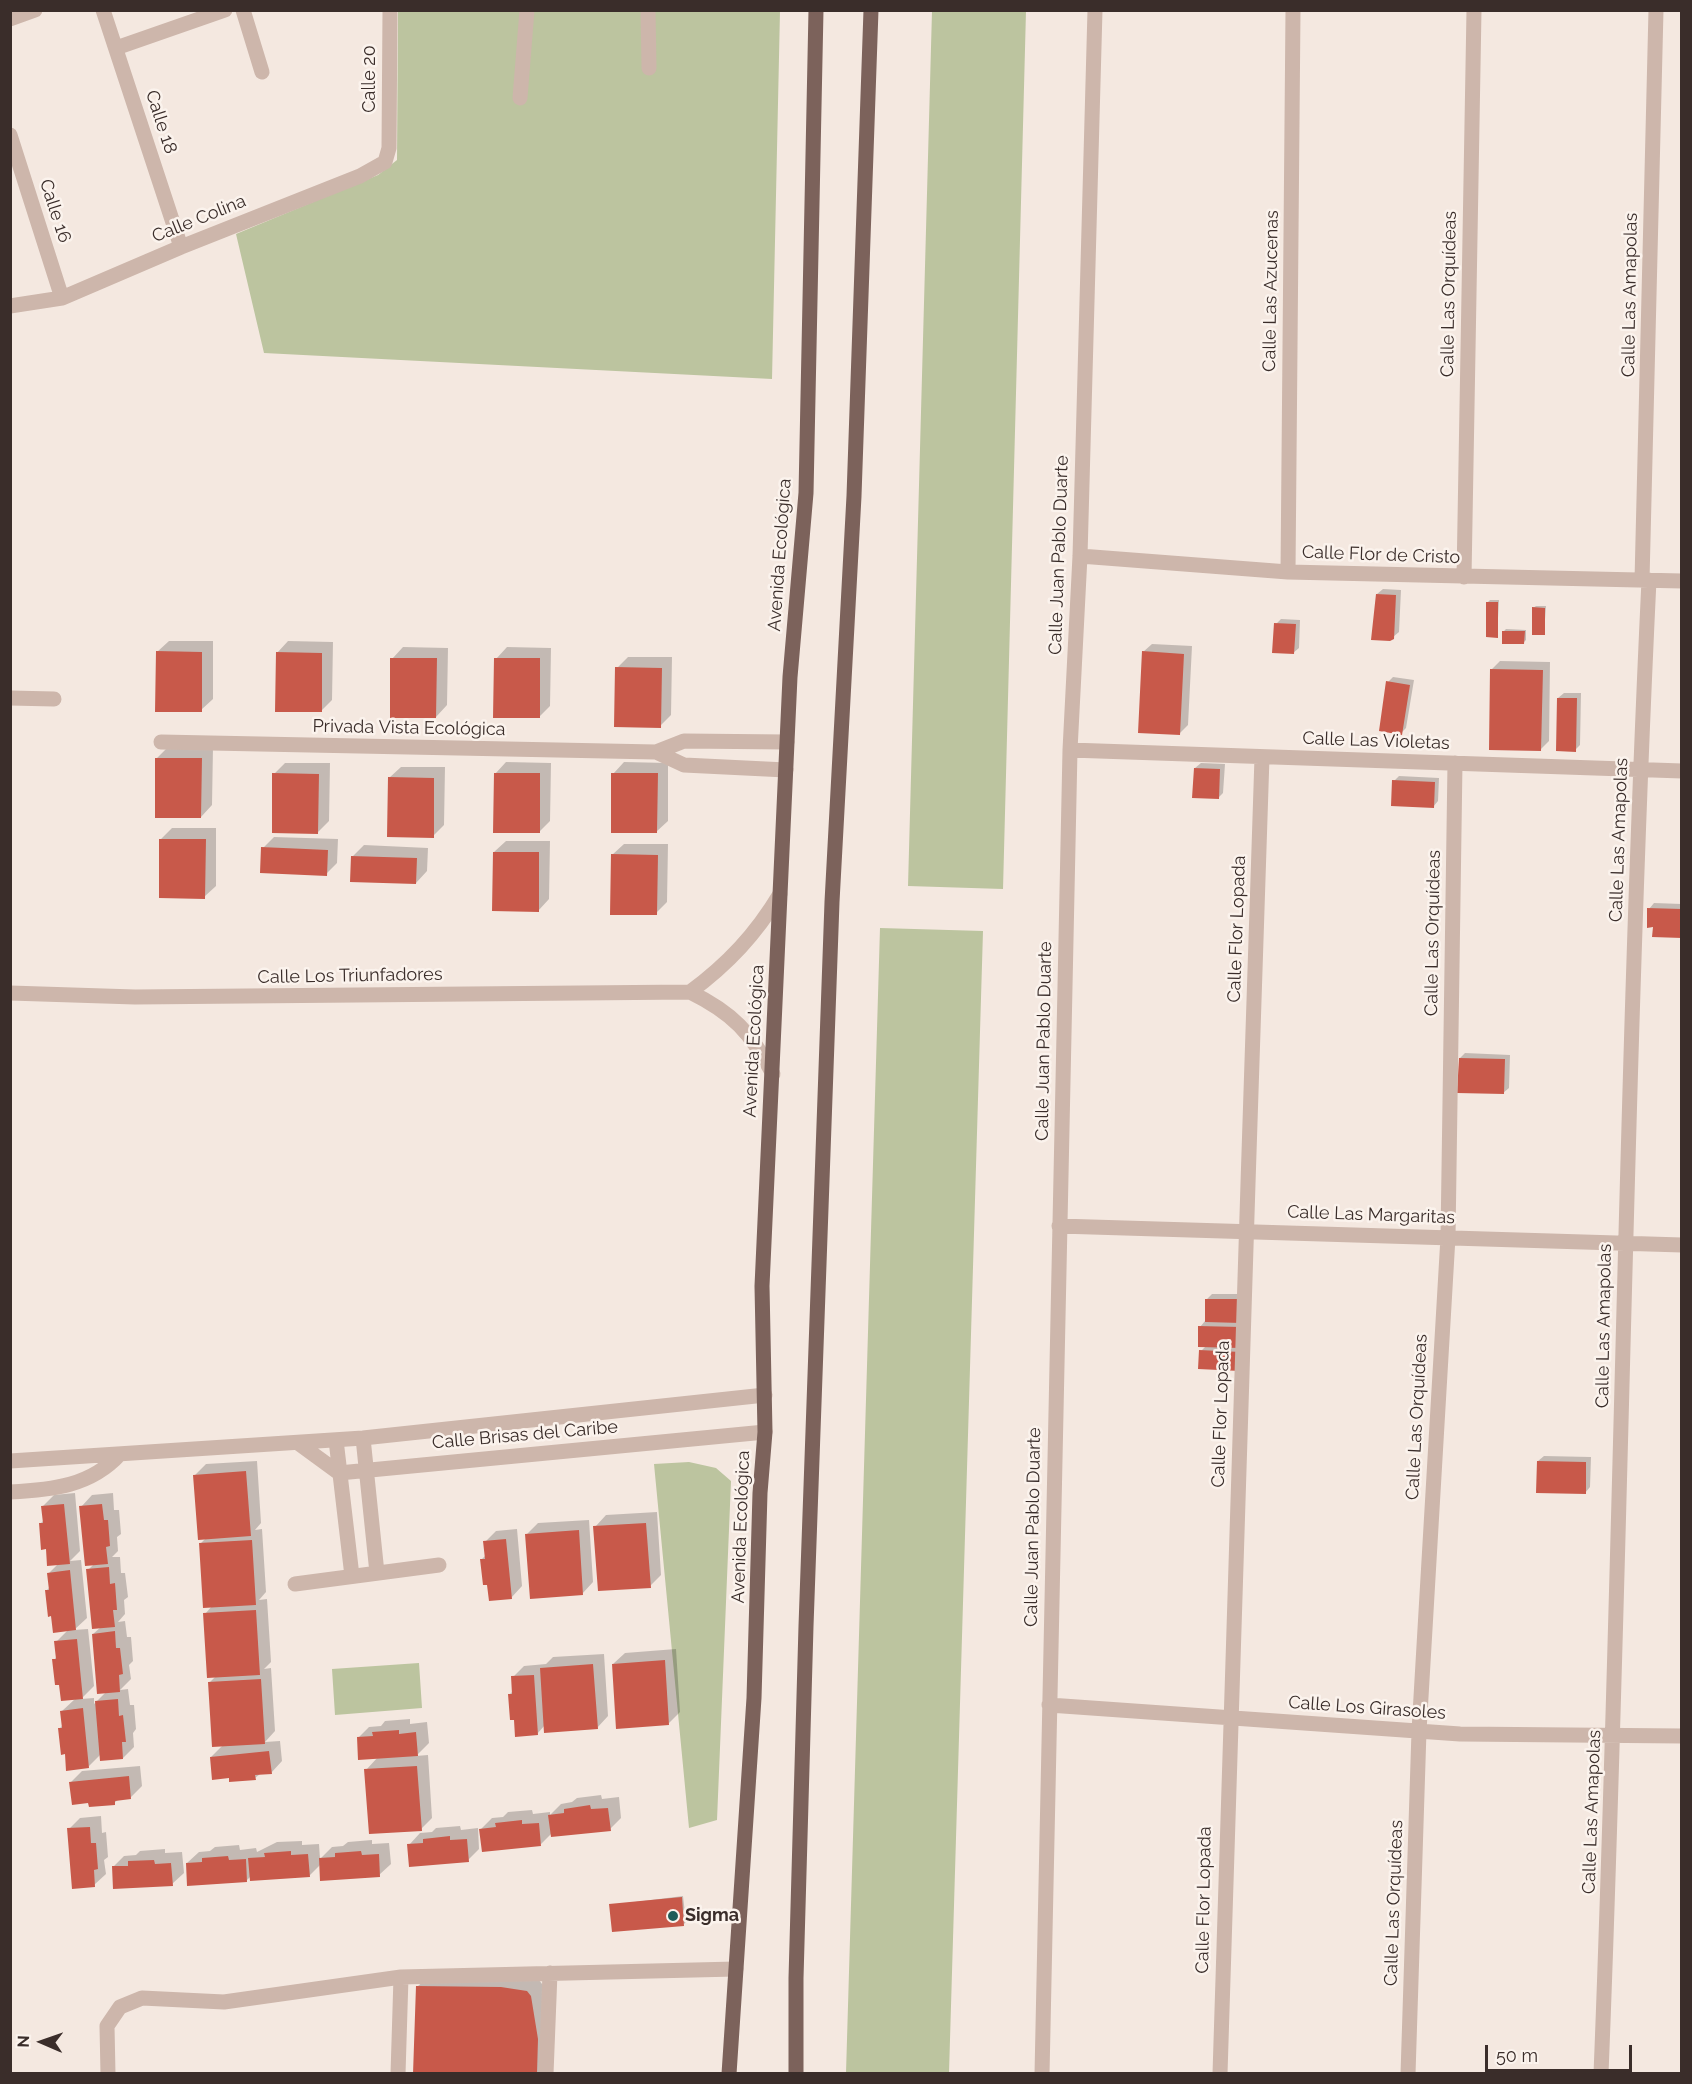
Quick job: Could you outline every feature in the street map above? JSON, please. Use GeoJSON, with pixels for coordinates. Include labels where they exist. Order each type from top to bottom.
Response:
{"type":"FeatureCollection","features":[{"type":"Feature","properties":{"kind":"main road","name":"Avenida Ecológica"},"geometry":{"type":"LineString","coordinates":[[729,2073],[754,1698],[760,1493],[765,1432],[762,1286],[787,742],[806,493],[816,10]]}},
{"type":"Feature","properties":{"kind":"main road"},"geometry":{"type":"LineString","coordinates":[[796,2073],[796,1978],[806,1626],[832,902],[854,496],[871,10]]}},
{"type":"Feature","properties":{"kind":"street"},"geometry":{"type":"LineString","coordinates":[[10,19],[35,10]]}},
{"type":"Feature","properties":{"kind":"street","name":"Calle 18"},"geometry":{"type":"LineString","coordinates":[[103,10],[181,247]]}},
{"type":"Feature","properties":{"kind":"street"},"geometry":{"type":"LineString","coordinates":[[116,48],[225,10]]}},
{"type":"Feature","properties":{"kind":"street"},"geometry":{"type":"LineString","coordinates":[[243,10],[262,72]]}},
{"type":"Feature","properties":{"kind":"street","name":"Calle 20"},"geometry":{"type":"LineString","coordinates":[[389,148],[390,10]]}},
{"type":"Feature","properties":{"kind":"street"},"geometry":{"type":"LineString","coordinates":[[520,98],[527,10]]}},
{"type":"Feature","properties":{"kind":"street"},"geometry":{"type":"LineString","coordinates":[[648,10],[649,68]]}},
{"type":"Feature","properties":{"kind":"street","name":"Calle Juan Pablo Duarte"},"geometry":{"type":"LineString","coordinates":[[1042,2073],[1070,750],[1080,556],[1095,10]]}},
{"type":"Feature","properties":{"kind":"street","name":"Calle Las Azucenas"},"geometry":{"type":"LineString","coordinates":[[1288,572],[1293,10]]}},
{"type":"Feature","properties":{"kind":"street","name":"Calle Las Orquídeas"},"geometry":{"type":"LineString","coordinates":[[1464,577],[1474,10]]}},
{"type":"Feature","properties":{"kind":"street","name":"Calle Las Amapolas"},"geometry":{"type":"LineString","coordinates":[[1601,2073],[1614,1736],[1625,1242],[1646,580],[1656,10]]}},
{"type":"Feature","properties":{"kind":"street","name":"Calle 16"},"geometry":{"type":"LineString","coordinates":[[10,135],[62,298]]}},
{"type":"Feature","properties":{"kind":"street","name":"Calle Colina"},"geometry":{"type":"LineString","coordinates":[[10,306],[62,298],[181,247],[360,176],[385,162],[389,148]]}},
{"type":"Feature","properties":{"kind":"street","name":"Calle Flor de Cristo"},"geometry":{"type":"LineString","coordinates":[[1080,556],[1288,572],[1682,581]]}},
{"type":"Feature","properties":{"kind":"street"},"geometry":{"type":"LineString","coordinates":[[10,698],[54,699]]}},
{"type":"Feature","properties":{"kind":"street","name":"Privada Vista Ecológica"},"geometry":{"type":"LineString","coordinates":[[161,742],[656,752],[684,741],[787,742]]}},
{"type":"Feature","properties":{"kind":"street","name":"Calle Las Violetas"},"geometry":{"type":"LineString","coordinates":[[1070,750],[1682,771]]}},
{"type":"Feature","properties":{"kind":"street","name":"Privada Vista Ecológica"},"geometry":{"type":"LineString","coordinates":[[656,752],[684,765],[786,770]]}},
{"type":"Feature","properties":{"kind":"street","name":"Calle Flor Lopada"},"geometry":{"type":"LineString","coordinates":[[1220,2073],[1228,1717],[1262,757]]}},
{"type":"Feature","properties":{"kind":"street","name":"Calle Las Orquídeas"},"geometry":{"type":"LineString","coordinates":[[1408,2073],[1419,1731],[1448,1237],[1455,763]]}},
{"type":"Feature","properties":{"kind":"street"},"geometry":{"type":"LineString","coordinates":[[690,992],[718,971],[742,948],[763,922],[780,894]]}},
{"type":"Feature","properties":{"kind":"street","name":"Calle Los Triunfadores"},"geometry":{"type":"LineString","coordinates":[[10,993],[158,997],[690,992],[718,1006],[741,1024],[759,1047],[773,1074]]}},
{"type":"Feature","properties":{"kind":"street","name":"Calle Las Margaritas"},"geometry":{"type":"LineString","coordinates":[[1059,1226],[1682,1245]]}},
{"type":"Feature","properties":{"kind":"street","name":"Calle Brisas del Caribe"},"geometry":{"type":"LineString","coordinates":[[10,1461],[336,1440],[765,1395]]}},
{"type":"Feature","properties":{"kind":"street","name":"Calle Brisas del Caribe"},"geometry":{"type":"LineString","coordinates":[[339,1473],[765,1432]]}},
{"type":"Feature","properties":{"kind":"street"},"geometry":{"type":"LineString","coordinates":[[363,1437],[377,1573]]}},
{"type":"Feature","properties":{"kind":"street"},"geometry":{"type":"LineString","coordinates":[[336,1440],[352,1576]]}},
{"type":"Feature","properties":{"kind":"street"},"geometry":{"type":"LineString","coordinates":[[298,1443],[339,1473]]}},
{"type":"Feature","properties":{"kind":"street"},"geometry":{"type":"LineString","coordinates":[[10,1492],[55,1489],[77,1483],[108,1466],[120,1454]]}},
{"type":"Feature","properties":{"kind":"street"},"geometry":{"type":"LineString","coordinates":[[296,1584],[439,1565]]}},
{"type":"Feature","properties":{"kind":"street","name":"Calle Los Girasoles"},"geometry":{"type":"LineString","coordinates":[[1049,1705],[1419,1731],[1682,1736]]}},
{"type":"Feature","properties":{"kind":"street"},"geometry":{"type":"LineString","coordinates":[[108,2073],[107,2026],[120,2007],[142,1998],[224,2002],[401,1977],[736,1970]]}},
{"type":"Feature","properties":{"kind":"street"},"geometry":{"type":"LineString","coordinates":[[546,2073],[550,1973]]}},
{"type":"Feature","properties":{"kind":"street"},"geometry":{"type":"LineString","coordinates":[[398,2073],[401,1977]]}},
{"type":"Feature","properties":{"kind":"green space"},"geometry":{"type":"Polygon","coordinates":[[[398,11],[780,11],[772,379],[264,353],[236,234],[378,175],[397,160],[398,11]]]}},
{"type":"Feature","properties":{"kind":"green space"},"geometry":{"type":"Polygon","coordinates":[[[932,11],[1026,11],[1003,889],[908,886],[932,11]]]}},
{"type":"Feature","properties":{"kind":"green space"},"geometry":{"type":"Polygon","coordinates":[[[880,928],[983,931],[949,2073],[846,2073],[880,928]]]}},
{"type":"Feature","properties":{"kind":"green space"},"geometry":{"type":"Polygon","coordinates":[[[689,1462],[716,1468],[731,1481],[717,1820],[689,1828],[654,1464],[689,1462]]]}},
{"type":"Feature","properties":{"kind":"green space"},"geometry":{"type":"Polygon","coordinates":[[[419,1663],[422,1708],[335,1715],[332,1669],[419,1663]]]}},
{"type":"Feature","properties":{"kind":"building"},"geometry":{"type":"Polygon","coordinates":[[[1376,594],[1396,595],[1394,639],[1390,641],[1371,640],[1376,594]]]}},
{"type":"Feature","properties":{"kind":"building"},"geometry":{"type":"Polygon","coordinates":[[[1486,602],[1498,602],[1498,638],[1486,637],[1486,602]]]}},
{"type":"Feature","properties":{"kind":"building"},"geometry":{"type":"Polygon","coordinates":[[[1532,607],[1545,608],[1545,635],[1532,635],[1532,607]]]}},
{"type":"Feature","properties":{"kind":"building"},"geometry":{"type":"Polygon","coordinates":[[[1274,623],[1296,624],[1294,654],[1272,653],[1274,623]]]}},
{"type":"Feature","properties":{"kind":"building"},"geometry":{"type":"Polygon","coordinates":[[[1502,631],[1525,631],[1524,644],[1502,644],[1502,631]]]}},
{"type":"Feature","properties":{"kind":"building"},"geometry":{"type":"Polygon","coordinates":[[[156,651],[202,652],[202,712],[155,712],[156,651]]]}},
{"type":"Feature","properties":{"kind":"building"},"geometry":{"type":"Polygon","coordinates":[[[1142,651],[1184,654],[1180,735],[1138,733],[1142,651]]]}},
{"type":"Feature","properties":{"kind":"building"},"geometry":{"type":"Polygon","coordinates":[[[276,652],[322,653],[322,712],[275,712],[276,652]]]}},
{"type":"Feature","properties":{"kind":"building"},"geometry":{"type":"Polygon","coordinates":[[[390,658],[437,658],[436,718],[390,718],[390,658]]]}},
{"type":"Feature","properties":{"kind":"building"},"geometry":{"type":"Polygon","coordinates":[[[494,658],[540,658],[540,718],[493,718],[494,658]]]}},
{"type":"Feature","properties":{"kind":"building"},"geometry":{"type":"Polygon","coordinates":[[[615,667],[662,668],[661,728],[614,727],[615,667]]]}},
{"type":"Feature","properties":{"kind":"building"},"geometry":{"type":"Polygon","coordinates":[[[1490,669],[1543,670],[1541,751],[1489,750],[1490,669]]]}},
{"type":"Feature","properties":{"kind":"building"},"geometry":{"type":"Polygon","coordinates":[[[1386,681],[1410,685],[1402,735],[1379,731],[1386,681]]]}},
{"type":"Feature","properties":{"kind":"building"},"geometry":{"type":"Polygon","coordinates":[[[1557,698],[1577,698],[1576,752],[1556,751],[1557,698]]]}},
{"type":"Feature","properties":{"kind":"building"},"geometry":{"type":"Polygon","coordinates":[[[155,758],[202,758],[201,818],[155,818],[155,758]]]}},
{"type":"Feature","properties":{"kind":"building"},"geometry":{"type":"Polygon","coordinates":[[[1194,768],[1220,769],[1219,799],[1192,798],[1194,768]]]}},
{"type":"Feature","properties":{"kind":"building"},"geometry":{"type":"Polygon","coordinates":[[[272,773],[319,774],[318,834],[272,833],[272,773]]]}},
{"type":"Feature","properties":{"kind":"building"},"geometry":{"type":"Polygon","coordinates":[[[494,773],[540,773],[540,833],[493,833],[494,773]]]}},
{"type":"Feature","properties":{"kind":"building"},"geometry":{"type":"Polygon","coordinates":[[[611,773],[658,773],[657,833],[611,833],[611,773]]]}},
{"type":"Feature","properties":{"kind":"building"},"geometry":{"type":"Polygon","coordinates":[[[388,777],[434,778],[434,838],[387,837],[388,777]]]}},
{"type":"Feature","properties":{"kind":"building"},"geometry":{"type":"Polygon","coordinates":[[[1392,780],[1435,782],[1434,808],[1391,806],[1392,780]]]}},
{"type":"Feature","properties":{"kind":"building"},"geometry":{"type":"Polygon","coordinates":[[[159,839],[206,839],[205,899],[159,898],[159,839]]]}},
{"type":"Feature","properties":{"kind":"building"},"geometry":{"type":"Polygon","coordinates":[[[261,847],[328,850],[327,876],[260,873],[261,847]]]}},
{"type":"Feature","properties":{"kind":"building"},"geometry":{"type":"Polygon","coordinates":[[[493,852],[539,852],[539,912],[492,911],[493,852]]]}},
{"type":"Feature","properties":{"kind":"building"},"geometry":{"type":"Polygon","coordinates":[[[611,854],[658,855],[657,915],[610,915],[611,854]]]}},
{"type":"Feature","properties":{"kind":"building"},"geometry":{"type":"Polygon","coordinates":[[[351,856],[417,858],[416,884],[350,882],[351,856]]]}},
{"type":"Feature","properties":{"kind":"building"},"geometry":{"type":"Polygon","coordinates":[[[1647,908],[1682,909],[1682,938],[1652,937],[1653,927],[1647,928],[1647,908]]]}},
{"type":"Feature","properties":{"kind":"building"},"geometry":{"type":"Polygon","coordinates":[[[1459,1058],[1505,1059],[1504,1094],[1457,1093],[1459,1058]]]}},
{"type":"Feature","properties":{"kind":"building"},"geometry":{"type":"Polygon","coordinates":[[[1205,1299],[1241,1299],[1241,1323],[1205,1322],[1205,1299]]]}},
{"type":"Feature","properties":{"kind":"building"},"geometry":{"type":"Polygon","coordinates":[[[1198,1326],[1241,1327],[1240,1348],[1198,1347],[1198,1326]]]}},
{"type":"Feature","properties":{"kind":"building"},"geometry":{"type":"Polygon","coordinates":[[[1199,1350],[1241,1352],[1240,1371],[1198,1369],[1199,1350]]]}},
{"type":"Feature","properties":{"kind":"building"},"geometry":{"type":"Polygon","coordinates":[[[1537,1461],[1586,1462],[1586,1494],[1536,1493],[1537,1461]]]}},
{"type":"Feature","properties":{"kind":"building"},"geometry":{"type":"Polygon","coordinates":[[[246,1471],[251,1536],[198,1540],[193,1475],[246,1471]]]}},
{"type":"Feature","properties":{"kind":"building"},"geometry":{"type":"Polygon","coordinates":[[[64,1504],[70,1564],[47,1566],[46,1549],[41,1550],[39,1523],[43,1523],[41,1506],[64,1504]]]}},
{"type":"Feature","properties":{"kind":"building"},"geometry":{"type":"Polygon","coordinates":[[[102,1504],[104,1520],[108,1520],[110,1546],[106,1547],[108,1564],[85,1566],[79,1506],[102,1504]]]}},
{"type":"Feature","properties":{"kind":"building"},"geometry":{"type":"Polygon","coordinates":[[[646,1523],[651,1588],[598,1591],[593,1526],[646,1523]]]}},
{"type":"Feature","properties":{"kind":"building"},"geometry":{"type":"Polygon","coordinates":[[[579,1530],[583,1595],[530,1599],[525,1534],[579,1530]]]}},
{"type":"Feature","properties":{"kind":"building"},"geometry":{"type":"Polygon","coordinates":[[[506,1539],[512,1599],[489,1601],[487,1585],[483,1585],[480,1559],[485,1559],[483,1541],[506,1539]]]}},
{"type":"Feature","properties":{"kind":"building"},"geometry":{"type":"Polygon","coordinates":[[[252,1540],[256,1605],[203,1608],[199,1543],[252,1540]]]}},
{"type":"Feature","properties":{"kind":"building"},"geometry":{"type":"Polygon","coordinates":[[[109,1567],[110,1584],[115,1583],[117,1610],[113,1610],[115,1627],[92,1629],[86,1569],[109,1567]]]}},
{"type":"Feature","properties":{"kind":"building"},"geometry":{"type":"Polygon","coordinates":[[[70,1570],[76,1630],[53,1633],[51,1616],[48,1617],[45,1590],[49,1590],[47,1573],[70,1570]]]}},
{"type":"Feature","properties":{"kind":"building"},"geometry":{"type":"Polygon","coordinates":[[[256,1610],[260,1675],[207,1678],[203,1613],[256,1610]]]}},
{"type":"Feature","properties":{"kind":"building"},"geometry":{"type":"Polygon","coordinates":[[[115,1631],[116,1648],[120,1648],[123,1674],[119,1675],[120,1692],[97,1694],[92,1634],[115,1631]]]}},
{"type":"Feature","properties":{"kind":"building"},"geometry":{"type":"Polygon","coordinates":[[[77,1639],[83,1699],[61,1701],[59,1685],[55,1685],[52,1659],[56,1659],[54,1641],[77,1639]]]}},
{"type":"Feature","properties":{"kind":"building"},"geometry":{"type":"Polygon","coordinates":[[[665,1660],[669,1725],[616,1729],[612,1664],[665,1660]]]}},
{"type":"Feature","properties":{"kind":"building"},"geometry":{"type":"Polygon","coordinates":[[[593,1664],[598,1729],[544,1733],[540,1668],[593,1664]]]}},
{"type":"Feature","properties":{"kind":"building"},"geometry":{"type":"Polygon","coordinates":[[[534,1675],[538,1735],[515,1737],[514,1720],[510,1720],[508,1694],[512,1694],[511,1676],[534,1675]]]}},
{"type":"Feature","properties":{"kind":"building"},"geometry":{"type":"Polygon","coordinates":[[[261,1679],[265,1744],[212,1747],[208,1682],[261,1679]]]}},
{"type":"Feature","properties":{"kind":"building"},"geometry":{"type":"Polygon","coordinates":[[[118,1699],[119,1716],[123,1715],[126,1742],[122,1742],[123,1759],[100,1761],[95,1701],[118,1699]]]}},
{"type":"Feature","properties":{"kind":"building"},"geometry":{"type":"Polygon","coordinates":[[[83,1708],[89,1768],[66,1771],[65,1754],[61,1755],[58,1728],[62,1728],[60,1711],[83,1708]]]}},
{"type":"Feature","properties":{"kind":"building"},"geometry":{"type":"Polygon","coordinates":[[[399,1730],[399,1734],[416,1732],[418,1756],[358,1760],[357,1737],[373,1736],[372,1732],[399,1730]]]}},
{"type":"Feature","properties":{"kind":"building"},"geometry":{"type":"Polygon","coordinates":[[[269,1751],[272,1774],[255,1775],[256,1780],[229,1782],[229,1778],[212,1780],[210,1757],[269,1751]]]}},
{"type":"Feature","properties":{"kind":"building"},"geometry":{"type":"Polygon","coordinates":[[[417,1766],[422,1831],[369,1834],[364,1769],[417,1766]]]}},
{"type":"Feature","properties":{"kind":"building"},"geometry":{"type":"Polygon","coordinates":[[[129,1776],[131,1799],[115,1801],[115,1805],[89,1807],[88,1803],[72,1805],[69,1782],[129,1776]]]}},
{"type":"Feature","properties":{"kind":"building"},"geometry":{"type":"Polygon","coordinates":[[[590,1805],[591,1809],[608,1808],[611,1831],[551,1837],[548,1815],[564,1813],[564,1809],[590,1805]]]}},
{"type":"Feature","properties":{"kind":"building"},"geometry":{"type":"Polygon","coordinates":[[[522,1820],[522,1824],[539,1823],[541,1846],[482,1852],[479,1829],[496,1827],[495,1823],[522,1820]]]}},
{"type":"Feature","properties":{"kind":"building"},"geometry":{"type":"Polygon","coordinates":[[[90,1827],[91,1843],[96,1843],[98,1869],[94,1870],[95,1887],[72,1889],[67,1828],[90,1827]]]}},
{"type":"Feature","properties":{"kind":"building"},"geometry":{"type":"Polygon","coordinates":[[[450,1836],[450,1840],[467,1839],[469,1862],[409,1867],[407,1844],[423,1843],[423,1839],[450,1836]]]}},
{"type":"Feature","properties":{"kind":"building"},"geometry":{"type":"Polygon","coordinates":[[[291,1851],[291,1855],[308,1854],[310,1877],[250,1881],[248,1858],[265,1857],[264,1853],[291,1851]]]}},
{"type":"Feature","properties":{"kind":"building"},"geometry":{"type":"Polygon","coordinates":[[[361,1851],[362,1855],[379,1854],[380,1877],[320,1881],[319,1858],[335,1857],[335,1853],[361,1851]]]}},
{"type":"Feature","properties":{"kind":"building"},"geometry":{"type":"Polygon","coordinates":[[[228,1856],[229,1860],[246,1859],[247,1882],[187,1886],[186,1863],[202,1862],[202,1858],[228,1856]]]}},
{"type":"Feature","properties":{"kind":"building"},"geometry":{"type":"Polygon","coordinates":[[[154,1860],[155,1864],[171,1863],[173,1886],[113,1889],[112,1866],[128,1866],[128,1861],[154,1860]]]}},
{"type":"Feature","properties":{"kind":"building"},"geometry":{"type":"Polygon","coordinates":[[[682,1897],[684,1926],[612,1932],[609,1904],[682,1897]]]}},
{"type":"Feature","properties":{"kind":"building"},"geometry":{"type":"Polygon","coordinates":[[[416,1986],[501,1987],[527,1991],[531,1996],[538,2039],[537,2074],[413,2074],[416,1986]]]}},
{"type":"Feature","properties":{"kind":"place","name":"Sigma"},"geometry":{"type":"Point","coordinates":[673,1916]}}]}
